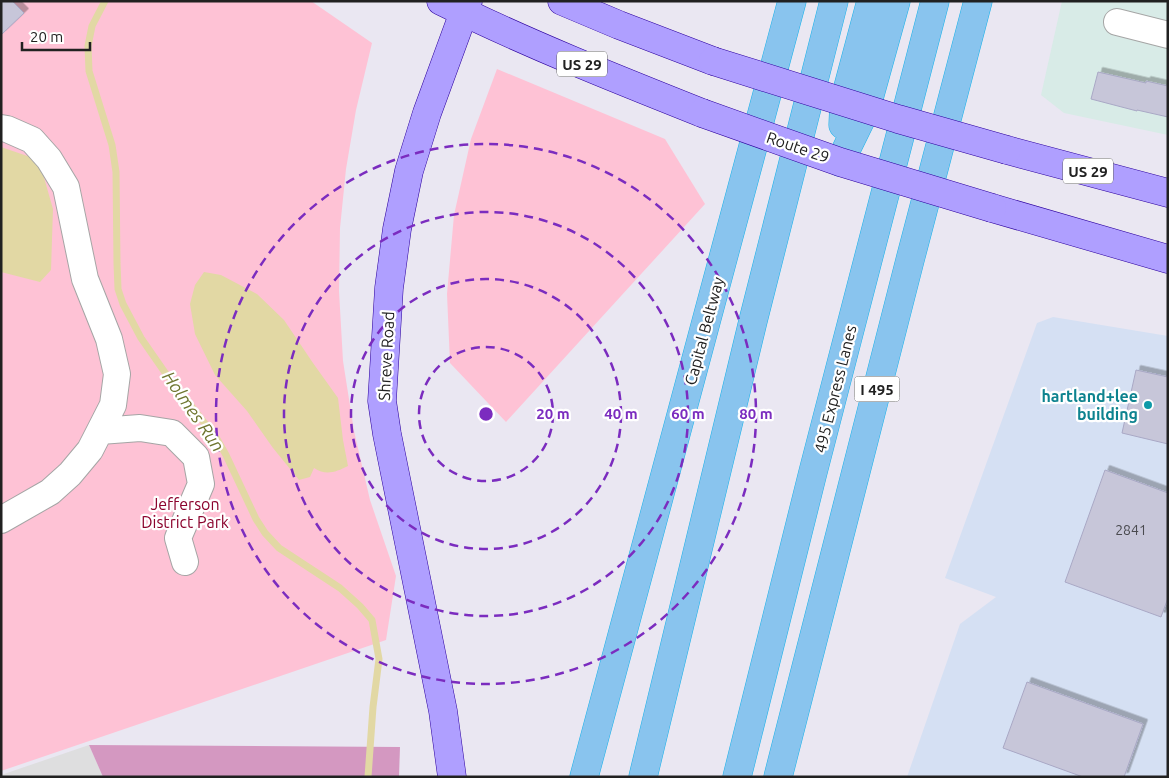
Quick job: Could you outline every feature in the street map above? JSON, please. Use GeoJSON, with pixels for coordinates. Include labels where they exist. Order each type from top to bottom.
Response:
{"type":"FeatureCollection","features":[{"type":"Feature","properties":{"kind":"highway","name":"Capital Beltway"},"geometry":{"type":"LineString","coordinates":[[584,777],[792,1]]}},
{"type":"Feature","properties":{"kind":"highway"},"geometry":{"type":"LineString","coordinates":[[642,777],[750,331],[834,1]]}},
{"type":"Feature","properties":{"kind":"highway","name":"495 Express Lanes"},"geometry":{"type":"LineString","coordinates":[[737,777],[813,472],[935,1]]}},
{"type":"Feature","properties":{"kind":"highway","name":"I 495"},"geometry":{"type":"LineString","coordinates":[[778,777],[978,1]]}},
{"type":"Feature","properties":{"kind":"highway"},"geometry":{"type":"LineString","coordinates":[[840,162],[881,12]]}},
{"type":"Feature","properties":{"kind":"main road","name":"US 29"},"geometry":{"type":"LineString","coordinates":[[562,1],[619,25],[713,60],[855,105],[1007,150],[1168,193]]}},
{"type":"Feature","properties":{"kind":"main road","name":"Route 29"},"geometry":{"type":"LineString","coordinates":[[457,5],[604,74],[702,113],[840,162],[1168,259]]}},
{"type":"Feature","properties":{"kind":"main road","name":"Shreve Road"},"geometry":{"type":"LineString","coordinates":[[452,777],[443,710],[382,401],[389,288],[397,229],[408,171],[427,113],[457,5]]}},
{"type":"Feature","properties":{"kind":"lane"},"geometry":{"type":"LineString","coordinates":[[1117,22],[1168,35]]}},
{"type":"Feature","properties":{"kind":"lane"},"geometry":{"type":"LineString","coordinates":[[1,128],[32,140],[49,159],[66,186],[85,279],[109,339],[117,374],[113,405],[90,450],[70,474],[50,492],[1,520]]}},
{"type":"Feature","properties":{"kind":"lane"},"geometry":{"type":"LineString","coordinates":[[100,430],[140,428],[172,433],[196,457],[201,484],[178,538],[185,562]]}},
{"type":"Feature","properties":{"kind":"shaded area"},"geometry":{"type":"Polygon","coordinates":[[[1062,1],[1168,1],[1168,135],[1064,113],[1041,95],[1062,1]]]}},
{"type":"Feature","properties":{"kind":"shaded area"},"geometry":{"type":"Polygon","coordinates":[[[1,147],[39,160],[53,209],[51,270],[40,282],[1,272],[1,147]]]}},
{"type":"Feature","properties":{"kind":"shaded area"},"geometry":{"type":"Polygon","coordinates":[[[204,272],[221,275],[257,294],[284,320],[338,398],[348,466],[331,472],[323,472],[314,468],[310,477],[299,480],[273,448],[247,411],[215,375],[195,334],[190,304],[195,285],[204,272]]]}},
{"type":"Feature","properties":{"kind":"shaded area"},"geometry":{"type":"Polygon","coordinates":[[[1053,317],[1168,336],[1168,777],[907,777],[960,624],[996,597],[945,578],[1037,323],[1053,317]]]}},
{"type":"Feature","properties":{"kind":"shaded area"},"geometry":{"type":"Polygon","coordinates":[[[89,745],[103,777],[1,777],[1,775],[89,745]]]}},
{"type":"Feature","properties":{"kind":"shaded area"},"geometry":{"type":"Polygon","coordinates":[[[89,745],[400,747],[399,777],[103,777],[89,745]]]}},
{"type":"Feature","properties":{"kind":"green space","name":"Jefferson District Park"},"geometry":{"type":"Polygon","coordinates":[[[1,1],[311,1],[372,43],[356,110],[346,169],[340,228],[339,291],[343,361],[354,431],[370,500],[396,576],[386,640],[1,771],[1,1]]]}},
{"type":"Feature","properties":{"kind":"green space"},"geometry":{"type":"Polygon","coordinates":[[[497,69],[665,139],[705,204],[506,422],[450,363],[447,294],[454,215],[471,139],[497,69]]]}},
{"type":"Feature","properties":{"kind":"building"},"geometry":{"type":"Polygon","coordinates":[[[1,1],[12,1],[24,13],[1,35],[1,1]]]}},
{"type":"Feature","properties":{"kind":"building"},"geometry":{"type":"Polygon","coordinates":[[[1098,72],[1168,86],[1168,117],[1091,99],[1098,72]]]}},
{"type":"Feature","properties":{"kind":"building","name":"hartland+lee building"},"geometry":{"type":"Polygon","coordinates":[[[1136,370],[1168,377],[1168,444],[1122,433],[1136,370]]]}},
{"type":"Feature","properties":{"kind":"building"},"geometry":{"type":"Polygon","coordinates":[[[1105,470],[1168,493],[1168,598],[1161,617],[1065,582],[1105,470]]]}},
{"type":"Feature","properties":{"kind":"building"},"geometry":{"type":"Polygon","coordinates":[[[1027,682],[1143,724],[1124,777],[1083,777],[1003,748],[1027,682]]]}},
{"type":"Feature","properties":{"kind":"waterway","name":"Holmes Run"},"geometry":{"type":"LineString","coordinates":[[105,1],[92,26],[88,46],[89,71],[112,145],[116,172],[118,289],[123,304],[141,338],[166,374],[217,439],[256,519],[265,533],[279,548],[340,588],[372,620],[379,659],[373,707],[368,777]]}},
{"type":"Feature","properties":{"kind":"place","name":"hartland+lee building"},"geometry":{"type":"Point","coordinates":[1148,405]}}]}
